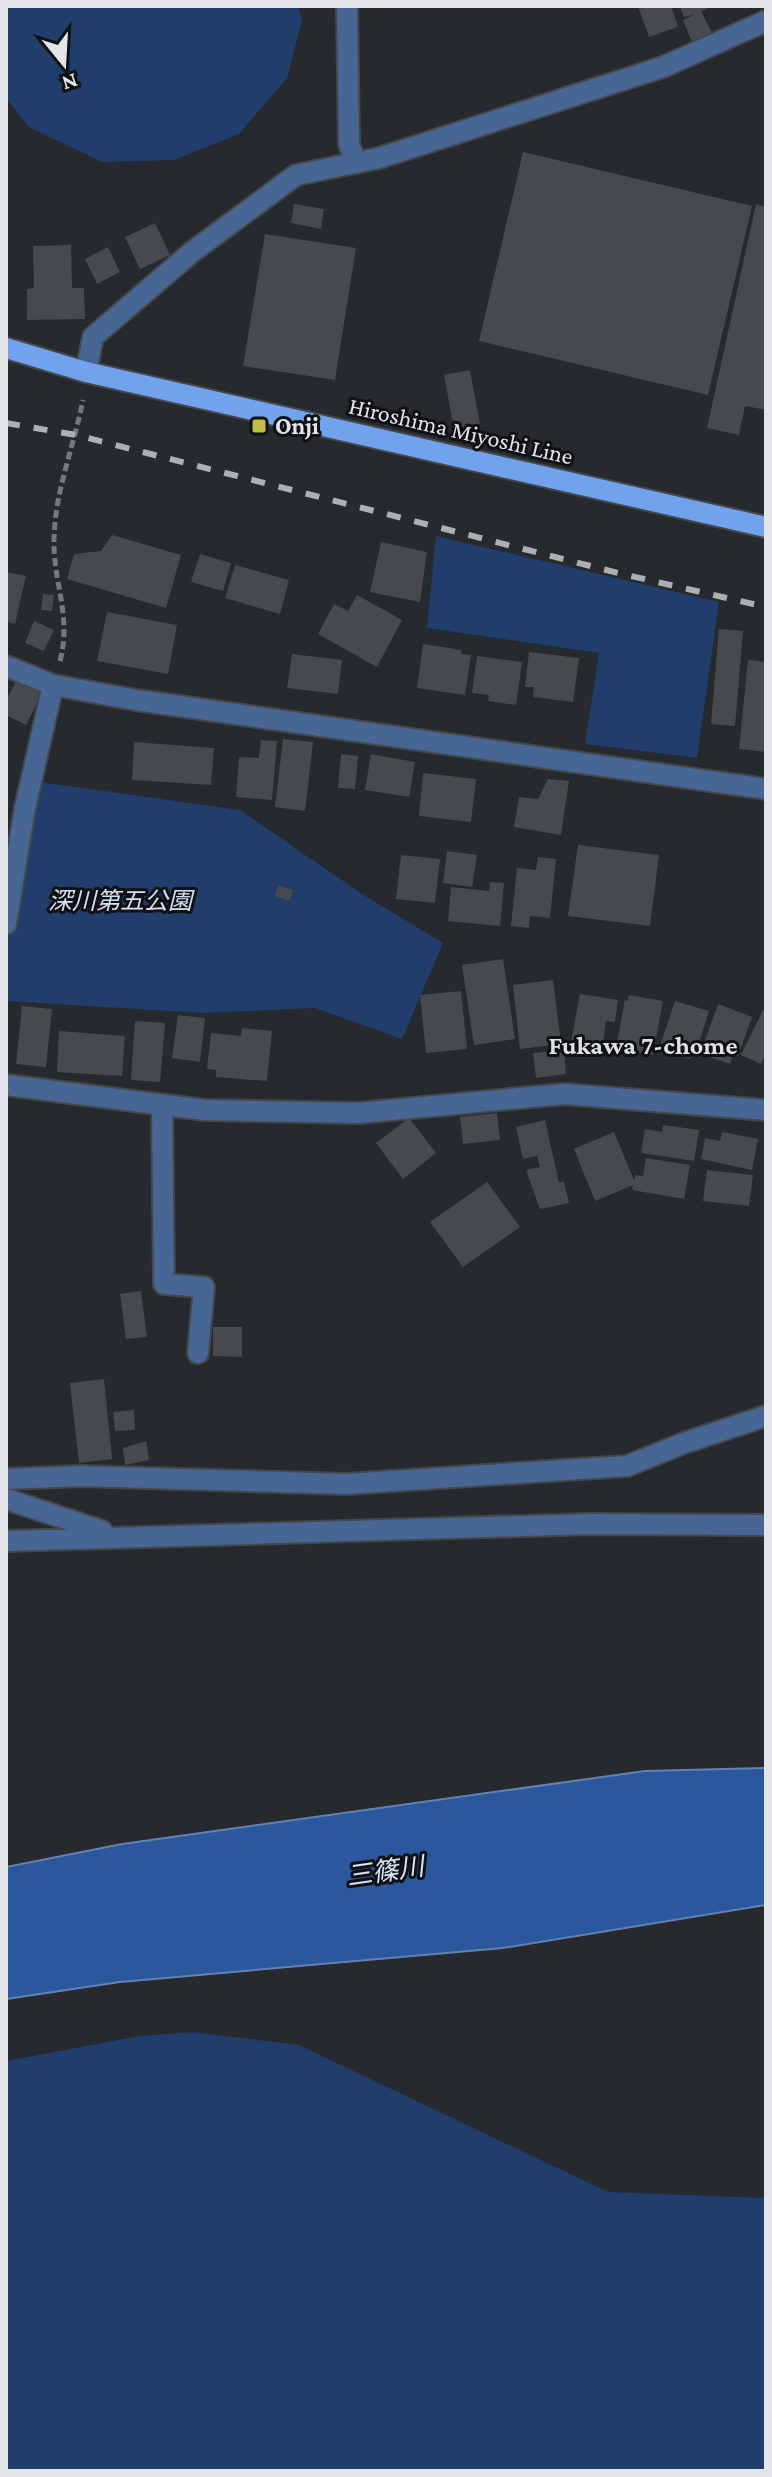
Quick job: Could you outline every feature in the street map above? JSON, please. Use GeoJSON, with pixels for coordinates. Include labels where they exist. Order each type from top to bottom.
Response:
{"type":"FeatureCollection","features":[{"type":"Feature","properties":{"kind":"main road","name":"Hiroshima Miyoshi Line"},"geometry":{"type":"LineString","coordinates":[[6,348],[86,372],[766,527]]}},
{"type":"Feature","properties":{"kind":"street"},"geometry":{"type":"LineString","coordinates":[[347,6],[349,144],[356,163]]}},
{"type":"Feature","properties":{"kind":"street"},"geometry":{"type":"LineString","coordinates":[[86,372],[93,337],[192,252],[296,175],[356,163],[663,67],[766,21]]}},
{"type":"Feature","properties":{"kind":"street"},"geometry":{"type":"LineString","coordinates":[[6,666],[53,685],[136,700],[766,789]]}},
{"type":"Feature","properties":{"kind":"street"},"geometry":{"type":"LineString","coordinates":[[6,924],[25,808],[53,685]]}},
{"type":"Feature","properties":{"kind":"street"},"geometry":{"type":"LineString","coordinates":[[6,1085],[205,1110],[358,1113],[564,1094],[766,1110]]}},
{"type":"Feature","properties":{"kind":"street"},"geometry":{"type":"LineString","coordinates":[[162,1105],[164,1284],[204,1287],[198,1353]]}},
{"type":"Feature","properties":{"kind":"street"},"geometry":{"type":"LineString","coordinates":[[6,1479],[81,1476],[346,1484],[627,1466],[766,1416]]}},
{"type":"Feature","properties":{"kind":"street"},"geometry":{"type":"LineString","coordinates":[[6,1499],[114,1535]]}},
{"type":"Feature","properties":{"kind":"street"},"geometry":{"type":"LineString","coordinates":[[6,1541],[114,1535],[590,1524],[766,1525]]}},
{"type":"Feature","properties":{"kind":"path"},"geometry":{"type":"LineString","coordinates":[[53,685],[67,635],[54,541],[58,497],[84,395]]}},
{"type":"Feature","properties":{"kind":"green space"},"geometry":{"type":"Polygon","coordinates":[[[6,6],[298,6],[302,20],[287,78],[239,134],[174,160],[102,162],[29,127],[6,98],[6,6]]]}},
{"type":"Feature","properties":{"kind":"green space"},"geometry":{"type":"Polygon","coordinates":[[[436,536],[719,602],[697,758],[585,744],[599,653],[427,628],[436,536]]]}},
{"type":"Feature","properties":{"kind":"green space","name":"深川第五公園"},"geometry":{"type":"Polygon","coordinates":[[[32,781],[240,810],[362,894],[443,943],[402,1039],[315,1008],[203,1013],[6,1001],[6,927],[32,781]]]}},
{"type":"Feature","properties":{"kind":"green space"},"geometry":{"type":"Polygon","coordinates":[[[193,2032],[299,2045],[608,2192],[766,2198],[766,2471],[6,2471],[6,2061],[140,2036],[193,2032]]]}},
{"type":"Feature","properties":{"kind":"water","name":"三篠川"},"geometry":{"type":"Polygon","coordinates":[[[766,1768],[766,1905],[503,1948],[120,1982],[6,1999],[6,1867],[122,1844],[645,1771],[766,1768]]]}},
{"type":"Feature","properties":{"kind":"building"},"geometry":{"type":"Polygon","coordinates":[[[638,6],[671,6],[678,27],[649,37],[638,6]]]}},
{"type":"Feature","properties":{"kind":"building"},"geometry":{"type":"Polygon","coordinates":[[[680,6],[714,6],[701,11],[712,33],[692,42],[683,20],[695,14],[684,17],[680,6]]]}},
{"type":"Feature","properties":{"kind":"building"},"geometry":{"type":"Polygon","coordinates":[[[523,152],[752,206],[708,395],[479,341],[523,152]]]}},
{"type":"Feature","properties":{"kind":"building"},"geometry":{"type":"Polygon","coordinates":[[[294,204],[324,209],[321,229],[291,223],[294,204]]]}},
{"type":"Feature","properties":{"kind":"building"},"geometry":{"type":"Polygon","coordinates":[[[756,204],[766,207],[766,410],[745,406],[739,435],[707,428],[756,204]]]}},
{"type":"Feature","properties":{"kind":"building"},"geometry":{"type":"Polygon","coordinates":[[[155,223],[170,255],[140,269],[125,237],[155,223]]]}},
{"type":"Feature","properties":{"kind":"building"},"geometry":{"type":"Polygon","coordinates":[[[265,234],[356,248],[335,380],[243,366],[265,234]]]}},
{"type":"Feature","properties":{"kind":"building"},"geometry":{"type":"Polygon","coordinates":[[[71,245],[72,288],[84,288],[85,319],[27,320],[27,289],[34,288],[33,246],[71,245]]]}},
{"type":"Feature","properties":{"kind":"building"},"geometry":{"type":"Polygon","coordinates":[[[108,247],[120,272],[97,284],[85,259],[108,247]]]}},
{"type":"Feature","properties":{"kind":"building"},"geometry":{"type":"Polygon","coordinates":[[[470,370],[480,424],[454,429],[444,375],[470,370]]]}},
{"type":"Feature","properties":{"kind":"building"},"geometry":{"type":"Polygon","coordinates":[[[112,535],[181,555],[166,608],[67,579],[74,554],[101,551],[112,535]]]}},
{"type":"Feature","properties":{"kind":"building"},"geometry":{"type":"Polygon","coordinates":[[[381,542],[427,552],[420,602],[370,592],[381,542]]]}},
{"type":"Feature","properties":{"kind":"building"},"geometry":{"type":"Polygon","coordinates":[[[200,554],[231,563],[223,591],[191,582],[200,554]]]}},
{"type":"Feature","properties":{"kind":"building"},"geometry":{"type":"Polygon","coordinates":[[[235,565],[289,580],[280,614],[225,598],[235,565]]]}},
{"type":"Feature","properties":{"kind":"building"},"geometry":{"type":"Polygon","coordinates":[[[6,572],[26,576],[15,624],[6,621],[6,572]]]}},
{"type":"Feature","properties":{"kind":"building"},"geometry":{"type":"Polygon","coordinates":[[[43,594],[54,595],[52,611],[41,610],[43,594]]]}},
{"type":"Feature","properties":{"kind":"building"},"geometry":{"type":"Polygon","coordinates":[[[357,595],[402,620],[377,667],[318,634],[334,604],[348,611],[357,595]]]}},
{"type":"Feature","properties":{"kind":"building"},"geometry":{"type":"Polygon","coordinates":[[[107,612],[177,625],[168,674],[97,661],[107,612]]]}},
{"type":"Feature","properties":{"kind":"building"},"geometry":{"type":"Polygon","coordinates":[[[34,621],[54,630],[44,651],[25,643],[34,621]]]}},
{"type":"Feature","properties":{"kind":"building"},"geometry":{"type":"Polygon","coordinates":[[[719,629],[743,631],[735,726],[711,724],[719,629]]]}},
{"type":"Feature","properties":{"kind":"building"},"geometry":{"type":"Polygon","coordinates":[[[423,644],[462,650],[461,654],[471,655],[465,695],[417,688],[423,644]]]}},
{"type":"Feature","properties":{"kind":"building"},"geometry":{"type":"Polygon","coordinates":[[[529,652],[579,658],[573,702],[533,697],[534,687],[525,687],[529,652]]]}},
{"type":"Feature","properties":{"kind":"building"},"geometry":{"type":"Polygon","coordinates":[[[292,654],[342,660],[338,694],[287,688],[292,654]]]}},
{"type":"Feature","properties":{"kind":"building"},"geometry":{"type":"Polygon","coordinates":[[[477,656],[522,662],[516,705],[488,701],[489,695],[472,693],[477,656]]]}},
{"type":"Feature","properties":{"kind":"building"},"geometry":{"type":"Polygon","coordinates":[[[748,660],[766,662],[766,752],[739,749],[748,660]]]}},
{"type":"Feature","properties":{"kind":"building"},"geometry":{"type":"Polygon","coordinates":[[[17,679],[43,691],[26,725],[6,715],[6,701],[17,679]]]}},
{"type":"Feature","properties":{"kind":"building"},"geometry":{"type":"Polygon","coordinates":[[[283,739],[313,742],[305,811],[275,807],[283,739]]]}},
{"type":"Feature","properties":{"kind":"building"},"geometry":{"type":"Polygon","coordinates":[[[261,740],[277,741],[272,800],[236,797],[239,757],[259,758],[261,740]]]}},
{"type":"Feature","properties":{"kind":"building"},"geometry":{"type":"Polygon","coordinates":[[[134,742],[214,748],[211,785],[132,780],[134,742]]]}},
{"type":"Feature","properties":{"kind":"building"},"geometry":{"type":"Polygon","coordinates":[[[341,754],[358,756],[355,789],[338,788],[341,754]]]}},
{"type":"Feature","properties":{"kind":"building"},"geometry":{"type":"Polygon","coordinates":[[[371,754],[415,762],[409,797],[365,790],[371,754]]]}},
{"type":"Feature","properties":{"kind":"building"},"geometry":{"type":"Polygon","coordinates":[[[423,773],[476,779],[471,822],[419,816],[423,773]]]}},
{"type":"Feature","properties":{"kind":"building"},"geometry":{"type":"Polygon","coordinates":[[[548,779],[569,781],[561,835],[514,827],[519,797],[538,799],[548,779]]]}},
{"type":"Feature","properties":{"kind":"building"},"geometry":{"type":"Polygon","coordinates":[[[578,845],[659,855],[650,926],[568,916],[578,845]]]}},
{"type":"Feature","properties":{"kind":"building"},"geometry":{"type":"Polygon","coordinates":[[[447,851],[477,855],[472,887],[443,883],[447,851]]]}},
{"type":"Feature","properties":{"kind":"building"},"geometry":{"type":"Polygon","coordinates":[[[401,855],[440,859],[435,903],[396,899],[401,855]]]}},
{"type":"Feature","properties":{"kind":"building"},"geometry":{"type":"Polygon","coordinates":[[[538,857],[556,859],[550,918],[530,916],[529,928],[511,926],[517,868],[536,870],[538,857]]]}},
{"type":"Feature","properties":{"kind":"building"},"geometry":{"type":"Polygon","coordinates":[[[490,882],[504,883],[500,926],[448,921],[451,887],[489,891],[490,882]]]}},
{"type":"Feature","properties":{"kind":"building"},"geometry":{"type":"Polygon","coordinates":[[[278,885],[293,890],[290,901],[275,896],[278,885]]]}},
{"type":"Feature","properties":{"kind":"building"},"geometry":{"type":"Polygon","coordinates":[[[503,959],[515,1039],[474,1045],[462,965],[503,959]]]}},
{"type":"Feature","properties":{"kind":"building"},"geometry":{"type":"Polygon","coordinates":[[[553,980],[561,1044],[520,1049],[513,985],[553,980]]]}},
{"type":"Feature","properties":{"kind":"building"},"geometry":{"type":"Polygon","coordinates":[[[461,991],[467,1049],[426,1053],[420,995],[461,991]]]}},
{"type":"Feature","properties":{"kind":"building"},"geometry":{"type":"Polygon","coordinates":[[[580,994],[618,1000],[615,1022],[606,1021],[602,1052],[570,1047],[580,994]]]}},
{"type":"Feature","properties":{"kind":"building"},"geometry":{"type":"Polygon","coordinates":[[[629,995],[663,1001],[653,1055],[616,1048],[625,1000],[628,1001],[629,995]]]}},
{"type":"Feature","properties":{"kind":"building"},"geometry":{"type":"Polygon","coordinates":[[[675,1001],[709,1011],[698,1046],[694,1045],[690,1059],[659,1049],[675,1001]]]}},
{"type":"Feature","properties":{"kind":"building"},"geometry":{"type":"Polygon","coordinates":[[[718,1004],[752,1017],[738,1056],[733,1055],[730,1064],[706,1056],[710,1045],[704,1043],[718,1004]]]}},
{"type":"Feature","properties":{"kind":"building"},"geometry":{"type":"Polygon","coordinates":[[[22,1006],[52,1009],[46,1067],[16,1064],[22,1006]]]}},
{"type":"Feature","properties":{"kind":"building"},"geometry":{"type":"Polygon","coordinates":[[[763,1010],[766,1011],[766,1053],[761,1064],[741,1055],[763,1010]]]}},
{"type":"Feature","properties":{"kind":"building"},"geometry":{"type":"Polygon","coordinates":[[[178,1015],[205,1018],[200,1062],[172,1058],[178,1015]]]}},
{"type":"Feature","properties":{"kind":"building"},"geometry":{"type":"Polygon","coordinates":[[[135,1021],[165,1023],[160,1082],[131,1080],[135,1021]]]}},
{"type":"Feature","properties":{"kind":"building"},"geometry":{"type":"Polygon","coordinates":[[[242,1028],[272,1031],[267,1081],[216,1077],[216,1070],[207,1069],[211,1033],[241,1036],[242,1028]]]}},
{"type":"Feature","properties":{"kind":"building"},"geometry":{"type":"Polygon","coordinates":[[[59,1031],[125,1036],[122,1076],[57,1072],[59,1031]]]}},
{"type":"Feature","properties":{"kind":"building"},"geometry":{"type":"Polygon","coordinates":[[[564,1050],[566,1074],[536,1078],[533,1053],[564,1050]]]}},
{"type":"Feature","properties":{"kind":"building"},"geometry":{"type":"Polygon","coordinates":[[[497,1113],[500,1140],[463,1144],[460,1117],[497,1113]]]}},
{"type":"Feature","properties":{"kind":"building"},"geometry":{"type":"Polygon","coordinates":[[[409,1118],[436,1153],[403,1179],[376,1143],[409,1118]]]}},
{"type":"Feature","properties":{"kind":"building"},"geometry":{"type":"Polygon","coordinates":[[[545,1120],[559,1183],[564,1182],[569,1203],[540,1209],[526,1170],[540,1167],[537,1156],[523,1159],[516,1127],[545,1120]]]}},
{"type":"Feature","properties":{"kind":"building"},"geometry":{"type":"Polygon","coordinates":[[[663,1125],[699,1130],[694,1161],[641,1153],[645,1129],[662,1132],[663,1125]]]}},
{"type":"Feature","properties":{"kind":"building"},"geometry":{"type":"Polygon","coordinates":[[[614,1132],[634,1180],[635,1175],[643,1176],[646,1158],[690,1165],[684,1199],[632,1190],[633,1185],[595,1201],[574,1149],[614,1132]]]}},
{"type":"Feature","properties":{"kind":"building"},"geometry":{"type":"Polygon","coordinates":[[[722,1132],[758,1139],[752,1170],[701,1159],[705,1138],[720,1141],[722,1132]]]}},
{"type":"Feature","properties":{"kind":"building"},"geometry":{"type":"Polygon","coordinates":[[[707,1170],[753,1175],[749,1206],[703,1201],[707,1170]]]}},
{"type":"Feature","properties":{"kind":"building"},"geometry":{"type":"Polygon","coordinates":[[[487,1182],[520,1227],[463,1267],[430,1222],[487,1182]]]}},
{"type":"Feature","properties":{"kind":"building"},"geometry":{"type":"Polygon","coordinates":[[[141,1291],[147,1337],[126,1339],[120,1294],[141,1291]]]}},
{"type":"Feature","properties":{"kind":"building"},"geometry":{"type":"Polygon","coordinates":[[[213,1327],[242,1327],[242,1357],[213,1356],[213,1327]]]}},
{"type":"Feature","properties":{"kind":"building"},"geometry":{"type":"Polygon","coordinates":[[[104,1379],[112,1459],[79,1463],[70,1383],[104,1379]]]}},
{"type":"Feature","properties":{"kind":"building"},"geometry":{"type":"Polygon","coordinates":[[[134,1410],[135,1430],[115,1431],[113,1412],[134,1410]]]}},
{"type":"Feature","properties":{"kind":"building"},"geometry":{"type":"Polygon","coordinates":[[[146,1441],[149,1460],[125,1465],[123,1448],[146,1441]]]}},
{"type":"Feature","properties":{"kind":"railway"},"geometry":{"type":"LineString","coordinates":[[6,423],[76,435],[618,573],[766,607]]}},
{"type":"Feature","properties":{"kind":"place","name":"Onji"},"geometry":{"type":"Point","coordinates":[259,426]}},
{"type":"Feature","properties":{"kind":"district","name":"Fukawa 7-chome"},"geometry":{"type":"Point","coordinates":[643,1045]}}]}
